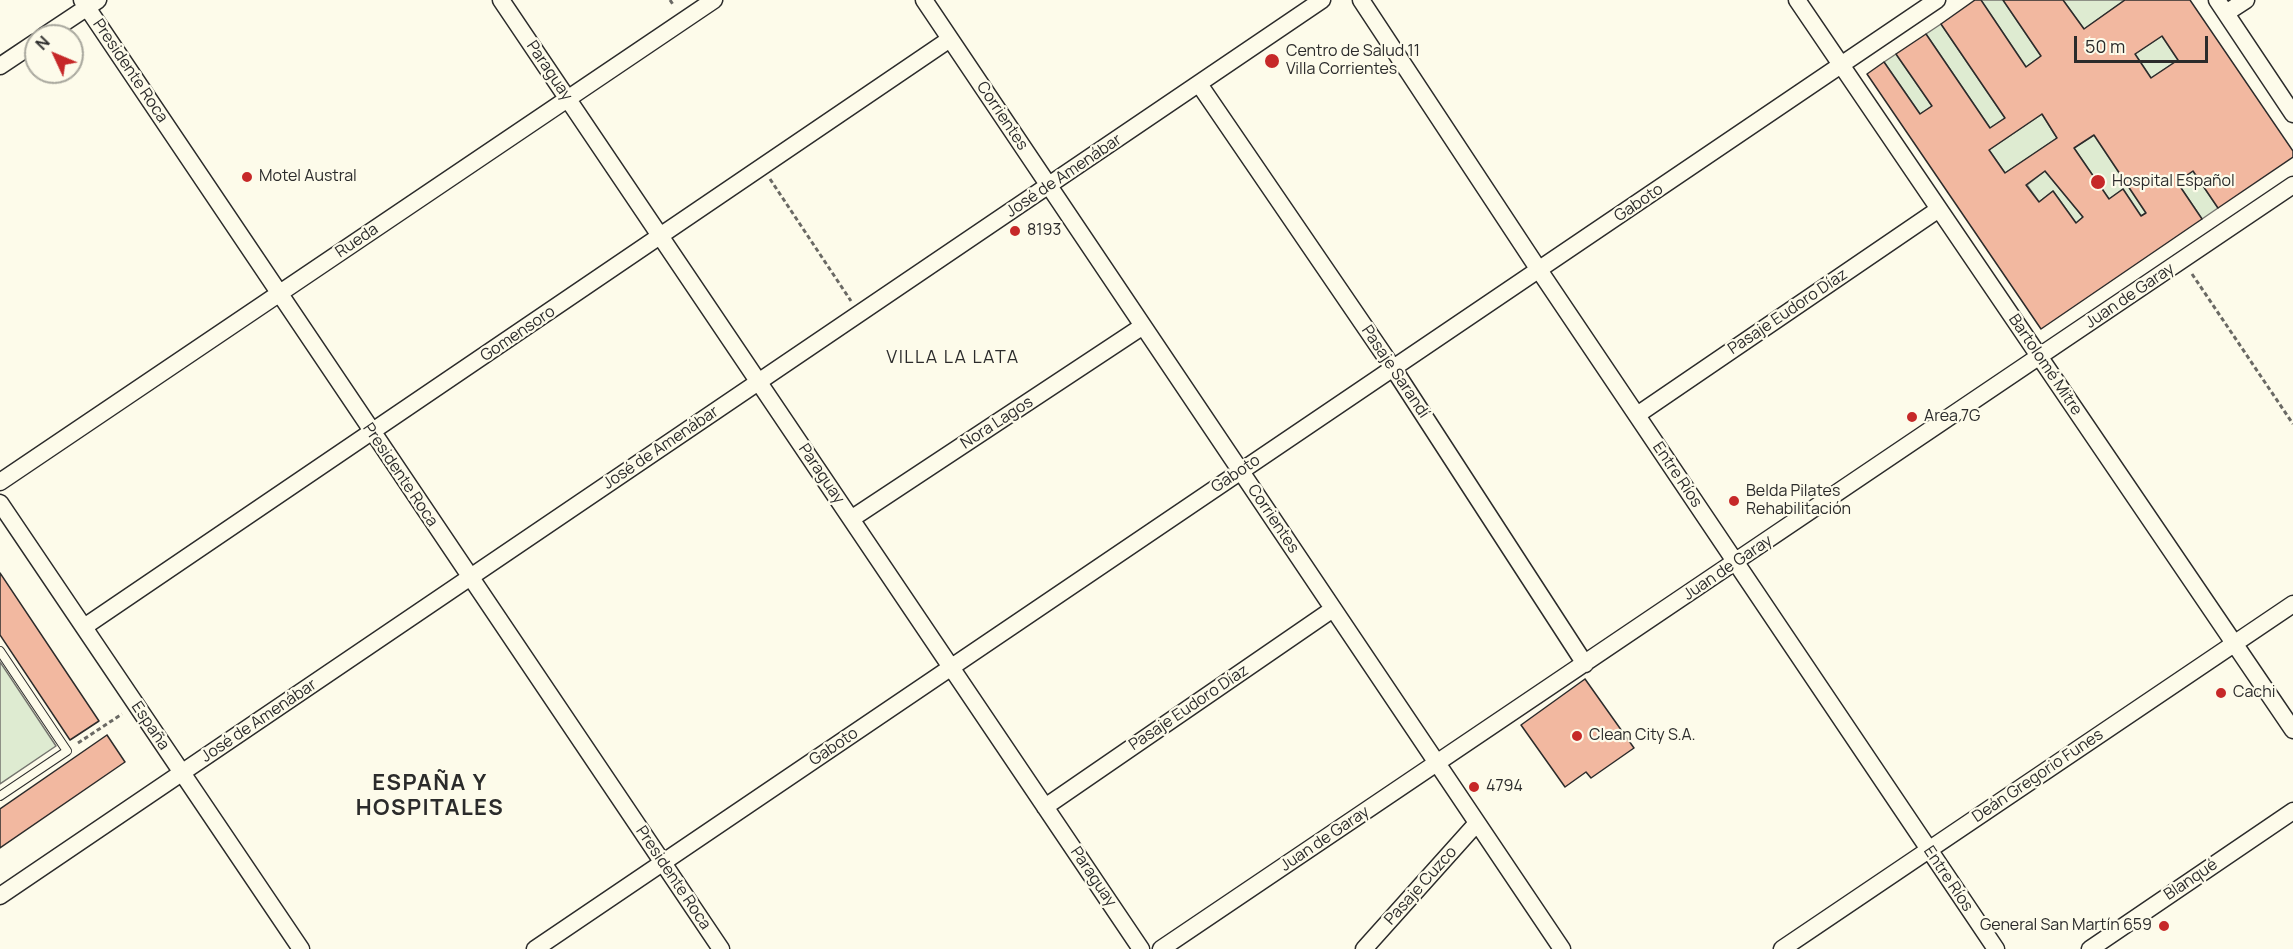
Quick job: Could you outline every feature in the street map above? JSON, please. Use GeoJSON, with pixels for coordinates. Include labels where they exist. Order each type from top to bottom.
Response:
{"type":"FeatureCollection","features":[{"type":"Feature","properties":{"kind":"street","name":"Paraguay"},"geometry":{"type":"LineString","coordinates":[[501,0],[1141,949]]}},
{"type":"Feature","properties":{"kind":"street","name":"Rueda"},"geometry":{"type":"LineString","coordinates":[[0,482],[714,0]]}},
{"type":"Feature","properties":{"kind":"street","name":"Corrientes"},"geometry":{"type":"LineString","coordinates":[[924,0],[1562,949]]}},
{"type":"Feature","properties":{"kind":"street","name":"José de Amenábar"},"geometry":{"type":"LineString","coordinates":[[0,896],[1322,0]]}},
{"type":"Feature","properties":{"kind":"street","name":"Entre Ríos"},"geometry":{"type":"LineString","coordinates":[[1361,0],[1539,270],[1996,949]]}},
{"type":"Feature","properties":{"kind":"street","name":"Bartolomé Mitre"},"geometry":{"type":"LineString","coordinates":[[1797,0],[2293,730]]}},
{"type":"Feature","properties":{"kind":"street","name":"Gaboto"},"geometry":{"type":"LineString","coordinates":[[536,949],[1937,0]]}},
{"type":"Feature","properties":{"kind":"street"},"geometry":{"type":"LineString","coordinates":[[2246,0],[2221,7],[2293,114]]}},
{"type":"Feature","properties":{"kind":"street"},"geometry":{"type":"LineString","coordinates":[[60,24],[89,3]]}},
{"type":"Feature","properties":{"kind":"street","name":"Presidente Roca"},"geometry":{"type":"LineString","coordinates":[[89,3],[372,434],[721,949]]}},
{"type":"Feature","properties":{"kind":"street","name":"Gomensoro"},"geometry":{"type":"LineString","coordinates":[[84,627],[372,434],[950,39]]}},
{"type":"Feature","properties":{"kind":"street"},"geometry":{"type":"LineString","coordinates":[[0,66],[24,50]]}},
{"type":"Feature","properties":{"kind":"street","name":"Pasaje Sarandí"},"geometry":{"type":"LineString","coordinates":[[1199,84],[1394,368],[1585,664]]}},
{"type":"Feature","properties":{"kind":"street","name":"Juan de Garay"},"geometry":{"type":"LineString","coordinates":[[1161,949],[2293,185]]}},
{"type":"Feature","properties":{"kind":"street","name":"Pasaje Eudoro Díaz"},"geometry":{"type":"LineString","coordinates":[[1637,415],[1939,209]]}},
{"type":"Feature","properties":{"kind":"street","name":"Nora Lagos"},"geometry":{"type":"LineString","coordinates":[[851,519],[1143,326]]}},
{"type":"Feature","properties":{"kind":"street","name":"España"},"geometry":{"type":"LineString","coordinates":[[0,503],[301,949]]}},
{"type":"Feature","properties":{"kind":"street","name":"Deán Gregorio Funes"},"geometry":{"type":"LineString","coordinates":[[1782,949],[2293,604]]}},
{"type":"Feature","properties":{"kind":"street","name":"Pasaje Eudoro Díaz"},"geometry":{"type":"LineString","coordinates":[[1045,807],[1333,609]]}},
{"type":"Feature","properties":{"kind":"street","name":"Blanqué"},"geometry":{"type":"LineString","coordinates":[[2090,949],[2293,811]]}},
{"type":"Feature","properties":{"kind":"street","name":"Pasaje Cuzco"},"geometry":{"type":"LineString","coordinates":[[1364,949],[1477,823]]}},
{"type":"Feature","properties":{"kind":"lane"},"geometry":{"type":"LineString","coordinates":[[0,651],[67,751],[0,796]]}},
{"type":"Feature","properties":{"kind":"path"},"geometry":{"type":"LineString","coordinates":[[762,168],[860,314]]}},
{"type":"Feature","properties":{"kind":"path"},"geometry":{"type":"LineString","coordinates":[[2183,260],[2293,424]]}},
{"type":"Feature","properties":{"kind":"path"},"geometry":{"type":"LineString","coordinates":[[67,751],[136,704]]}},
{"type":"Feature","properties":{"kind":"green space"},"geometry":{"type":"Polygon","coordinates":[[[1981,0],[2003,0],[2041,56],[2026,67],[1981,0]]]}},
{"type":"Feature","properties":{"kind":"green space"},"geometry":{"type":"Polygon","coordinates":[[[2063,0],[2125,0],[2084,29],[2063,0]]]}},
{"type":"Feature","properties":{"kind":"green space"},"geometry":{"type":"Polygon","coordinates":[[[1941,24],[2005,118],[1990,128],[1926,34],[1941,24]]]}},
{"type":"Feature","properties":{"kind":"green space"},"geometry":{"type":"Polygon","coordinates":[[[2162,36],[2178,60],[2151,78],[2135,54],[2162,36]]]}},
{"type":"Feature","properties":{"kind":"green space"},"geometry":{"type":"Polygon","coordinates":[[[1896,54],[1932,106],[1920,114],[1884,62],[1896,54]]]}},
{"type":"Feature","properties":{"kind":"green space"},"geometry":{"type":"Polygon","coordinates":[[[2042,114],[2057,138],[2005,173],[1989,150],[2042,114]]]}},
{"type":"Feature","properties":{"kind":"green space"},"geometry":{"type":"Polygon","coordinates":[[[2094,135],[2146,213],[2141,216],[2123,189],[2109,199],[2074,148],[2094,135]]]}},
{"type":"Feature","properties":{"kind":"green space"},"geometry":{"type":"Polygon","coordinates":[[[2045,171],[2083,217],[2076,223],[2053,191],[2039,202],[2027,185],[2045,171]]]}},
{"type":"Feature","properties":{"kind":"green space"},"geometry":{"type":"Polygon","coordinates":[[[2193,171],[2218,208],[2202,219],[2177,182],[2193,171]]]}},
{"type":"Feature","properties":{"kind":"green space"},"geometry":{"type":"Polygon","coordinates":[[[0,662],[56,746],[0,784],[0,662]]]}},
{"type":"Feature","properties":{"kind":"building","name":"Hospital Español"},"geometry":{"type":"Polygon","coordinates":[[[1975,0],[1981,0],[2026,67],[2041,56],[2003,0],[2063,0],[2084,29],[2125,0],[2190,0],[2293,151],[2293,157],[2218,208],[2193,171],[2177,182],[2202,219],[2041,329],[1867,74],[1884,62],[1920,114],[1932,106],[1896,54],[1926,34],[1990,128],[2005,118],[1941,24],[1975,0]],[[2162,36],[2135,54],[2151,78],[2178,60],[2162,36]],[[2042,114],[1989,150],[2005,173],[2057,138],[2042,114]],[[2094,135],[2074,148],[2109,199],[2123,189],[2141,216],[2146,213],[2094,135]],[[2045,171],[2026,185],[2039,202],[2053,191],[2076,223],[2083,217],[2045,171]]]}},
{"type":"Feature","properties":{"kind":"building"},"geometry":{"type":"Polygon","coordinates":[[[0,573],[99,721],[70,740],[0,635],[0,573]]]}},
{"type":"Feature","properties":{"kind":"building","name":"Clean City S.A."},"geometry":{"type":"Polygon","coordinates":[[[1585,679],[1634,748],[1591,778],[1586,772],[1565,787],[1521,725],[1585,679]]]}},
{"type":"Feature","properties":{"kind":"building"},"geometry":{"type":"Polygon","coordinates":[[[107,735],[125,762],[0,848],[0,809],[107,735]]]}},
{"type":"Feature","properties":{"kind":"place","name":"Centro de Salud 11 Villa Corrientes"},"geometry":{"type":"Point","coordinates":[1272,61]}},
{"type":"Feature","properties":{"kind":"place","name":"Motel Austral"},"geometry":{"type":"Point","coordinates":[247,177]}},
{"type":"Feature","properties":{"kind":"place","name":"Hospital Español"},"geometry":{"type":"Point","coordinates":[2098,182]}},
{"type":"Feature","properties":{"kind":"place","name":"8193"},"geometry":{"type":"Point","coordinates":[1015,231]}},
{"type":"Feature","properties":{"kind":"place","name":"Area 7G"},"geometry":{"type":"Point","coordinates":[1912,417]}},
{"type":"Feature","properties":{"kind":"place","name":"Belda Pilates Rehabilitación"},"geometry":{"type":"Point","coordinates":[1734,501]}},
{"type":"Feature","properties":{"kind":"place","name":"Cachi"},"geometry":{"type":"Point","coordinates":[2221,693]}},
{"type":"Feature","properties":{"kind":"place","name":"Clean City S.A."},"geometry":{"type":"Point","coordinates":[1577,736]}},
{"type":"Feature","properties":{"kind":"place","name":"4794"},"geometry":{"type":"Point","coordinates":[1474,787]}},
{"type":"Feature","properties":{"kind":"place","name":"General San Martín 659"},"geometry":{"type":"Point","coordinates":[2164,926]}},
{"type":"Feature","properties":{"kind":"district","name":"VILLA LA LATA"},"geometry":{"type":"Point","coordinates":[953,358]}},
{"type":"Feature","properties":{"kind":"district","name":"ESPAÑA Y HOSPITALES"},"geometry":{"type":"Point","coordinates":[430,796]}}]}
